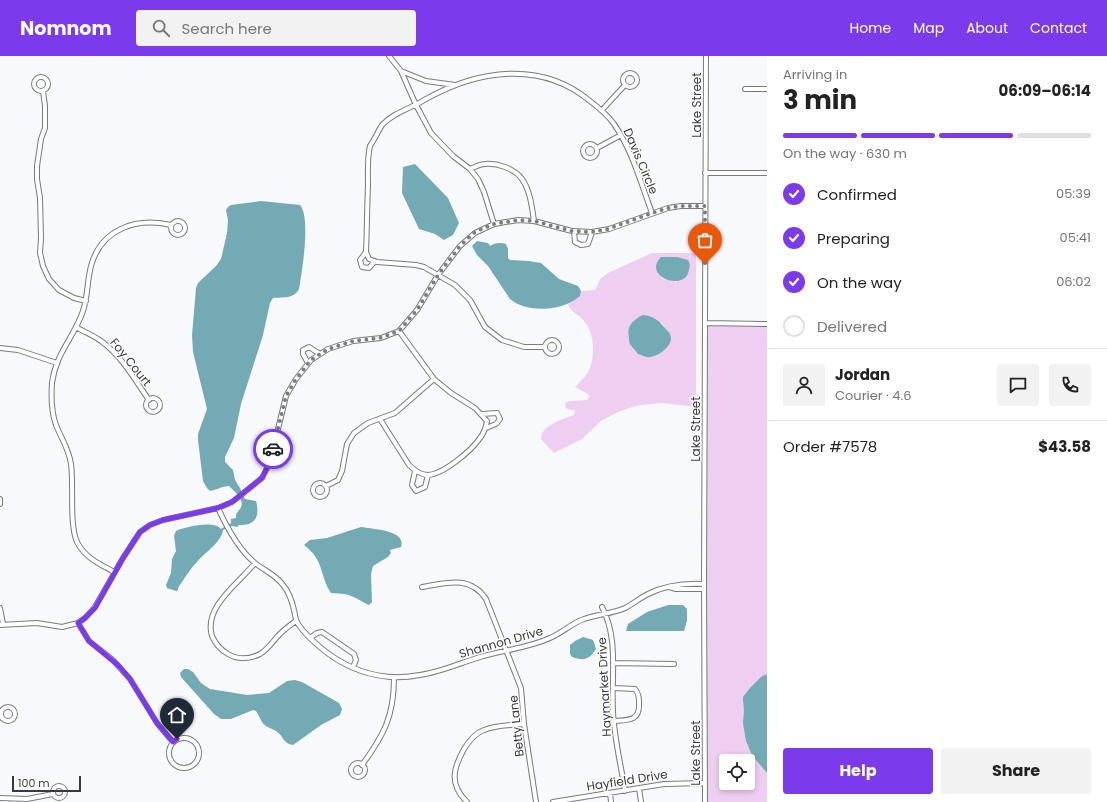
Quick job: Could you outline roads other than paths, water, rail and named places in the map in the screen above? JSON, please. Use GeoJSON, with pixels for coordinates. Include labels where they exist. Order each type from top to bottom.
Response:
{"type":"FeatureCollection","features":[{"type":"Feature","properties":{"kind":"street"},"geometry":{"type":"LineString","coordinates":[[389,56],[401,71],[416,105],[432,134],[453,156],[470,168],[478,179],[484,192],[494,224]]}},
{"type":"Feature","properties":{"kind":"street","name":"Lake Street"},"geometry":{"type":"LineString","coordinates":[[705,802],[704,584],[706,56]]}},
{"type":"Feature","properties":{"kind":"street","name":"Davis Circle"},"geometry":{"type":"LineString","coordinates":[[401,71],[426,82],[457,86]]}},
{"type":"Feature","properties":{"kind":"street","name":"Davis Circle"},"geometry":{"type":"LineString","coordinates":[[375,262],[369,260],[366,252],[368,168],[370,146],[382,125],[399,112],[440,92],[496,74],[518,73],[543,76],[563,83],[580,92],[602,110],[621,135],[638,173],[652,213]]}},
{"type":"Feature","properties":{"kind":"street"},"geometry":{"type":"LineString","coordinates":[[602,110],[625,85]]}},
{"type":"Feature","properties":{"kind":"street"},"geometry":{"type":"LineString","coordinates":[[746,89],[767,89]]}},
{"type":"Feature","properties":{"kind":"street"},"geometry":{"type":"LineString","coordinates":[[43,91],[45,128],[41,139],[37,172],[42,238],[40,253],[43,266],[49,279],[59,290],[74,298],[86,301]]}},
{"type":"Feature","properties":{"kind":"street"},"geometry":{"type":"LineString","coordinates":[[597,148],[621,135]]}},
{"type":"Feature","properties":{"kind":"street"},"geometry":{"type":"LineString","coordinates":[[470,168],[484,164],[498,165],[511,170],[522,178],[528,193],[534,221]]}},
{"type":"Feature","properties":{"kind":"street"},"geometry":{"type":"LineString","coordinates":[[705,173],[767,173]]}},
{"type":"Feature","properties":{"kind":"street"},"geometry":{"type":"LineString","coordinates":[[0,608],[1,625],[37,623],[62,627],[78,623],[95,608],[134,538],[140,532],[150,525],[163,520],[218,508],[232,502],[250,488],[262,478],[270,462],[286,396],[308,363],[328,349],[353,341],[380,338],[399,331],[417,310],[438,275],[460,246],[475,232],[494,224],[518,220],[534,221],[574,231],[592,232],[608,229],[652,213],[681,206],[705,206]]}},
{"type":"Feature","properties":{"kind":"street"},"geometry":{"type":"LineString","coordinates":[[114,572],[88,556],[80,548],[75,538],[73,526],[71,462],[66,446],[56,426],[52,408],[52,383],[57,363],[64,346],[82,315],[86,301],[91,265],[105,241],[116,232],[135,224],[152,222],[171,225]]}},
{"type":"Feature","properties":{"kind":"street"},"geometry":{"type":"LineString","coordinates":[[574,231],[576,242],[581,245],[588,244],[592,232]]}},
{"type":"Feature","properties":{"kind":"street"},"geometry":{"type":"LineString","coordinates":[[366,252],[360,260],[362,267],[369,268],[375,262],[416,264],[424,267],[455,285],[470,300],[485,327],[502,340],[524,347],[545,347]]}},
{"type":"Feature","properties":{"kind":"street"},"geometry":{"type":"LineString","coordinates":[[705,323],[767,324]]}},
{"type":"Feature","properties":{"kind":"street","name":"Foy Court"},"geometry":{"type":"LineString","coordinates":[[76,327],[100,340],[118,357],[149,400]]}},
{"type":"Feature","properties":{"kind":"street"},"geometry":{"type":"LineString","coordinates":[[380,419],[409,465],[415,471],[428,475],[449,466],[475,445],[486,428],[487,421],[482,414],[451,393],[434,379],[399,331]]}},
{"type":"Feature","properties":{"kind":"street"},"geometry":{"type":"LineString","coordinates":[[308,363],[303,350],[309,347],[320,354]]}},
{"type":"Feature","properties":{"kind":"street"},"geometry":{"type":"LineString","coordinates":[[0,348],[18,350],[57,363]]}},
{"type":"Feature","properties":{"kind":"street"},"geometry":{"type":"LineString","coordinates":[[326,486],[338,480],[342,472],[347,444],[354,433],[368,423],[395,413],[434,379]]}},
{"type":"Feature","properties":{"kind":"street"},"geometry":{"type":"LineString","coordinates":[[482,414],[497,413],[500,419],[496,424],[486,428]]}},
{"type":"Feature","properties":{"kind":"street"},"geometry":{"type":"LineString","coordinates":[[415,471],[412,485],[416,491],[425,487],[428,475]]}},
{"type":"Feature","properties":{"kind":"street"},"geometry":{"type":"LineString","coordinates":[[0,499],[0,504]]}},
{"type":"Feature","properties":{"kind":"street","name":"Shannon Drive"},"geometry":{"type":"LineString","coordinates":[[218,508],[230,534],[237,544],[255,563],[270,572],[284,586],[292,602],[296,621],[310,638],[332,656],[373,675],[394,678],[421,675],[507,650],[535,644],[552,638],[568,626],[585,618],[606,615],[625,608],[649,593],[669,587],[673,584],[704,584]]}},
{"type":"Feature","properties":{"kind":"street"},"geometry":{"type":"LineString","coordinates":[[255,563],[216,605],[212,614],[210,627],[216,644],[232,656],[246,658],[253,657],[266,650],[283,630],[296,621]]}},
{"type":"Feature","properties":{"kind":"street","name":"Betty Lane"},"geometry":{"type":"LineString","coordinates":[[422,587],[457,582],[474,586],[486,599],[522,688],[524,724],[536,802]]}},
{"type":"Feature","properties":{"kind":"street","name":"Shannon Drive"},"geometry":{"type":"LineString","coordinates":[[669,587],[676,590],[704,590]]}},
{"type":"Feature","properties":{"kind":"street","name":"Haymarket Drive"},"geometry":{"type":"LineString","coordinates":[[602,607],[606,615],[611,634],[613,711],[625,791]]}},
{"type":"Feature","properties":{"kind":"street"},"geometry":{"type":"LineString","coordinates":[[78,623],[89,641],[116,663],[130,679],[157,723],[173,742]]}},
{"type":"Feature","properties":{"kind":"street"},"geometry":{"type":"LineString","coordinates":[[310,638],[317,633],[322,632],[354,654],[356,660],[353,667]]}},
{"type":"Feature","properties":{"kind":"street"},"geometry":{"type":"LineString","coordinates":[[612,663],[674,664]]}},
{"type":"Feature","properties":{"kind":"street"},"geometry":{"type":"LineString","coordinates":[[362,765],[382,737],[390,717],[394,695],[394,678]]}},
{"type":"Feature","properties":{"kind":"street"},"geometry":{"type":"LineString","coordinates":[[613,688],[635,689],[638,693],[640,712],[636,717],[614,722]]}},
{"type":"Feature","properties":{"kind":"street"},"geometry":{"type":"LineString","coordinates":[[467,802],[457,788],[455,772],[459,759],[472,738],[478,732],[490,728],[524,724]]}},
{"type":"Feature","properties":{"kind":"street"},"geometry":{"type":"LineString","coordinates":[[182,738],[192,740],[198,747],[199,757],[188,767],[179,767],[174,764],[169,756],[170,746],[173,742],[182,738]]}},
{"type":"Feature","properties":{"kind":"street","name":"Hayfield Drive"},"geometry":{"type":"LineString","coordinates":[[553,802],[639,788],[673,784],[705,783]]}},
{"type":"Feature","properties":{"kind":"street"},"geometry":{"type":"LineString","coordinates":[[639,788],[641,802]]}},
{"type":"Feature","properties":{"kind":"street"},"geometry":{"type":"LineString","coordinates":[[610,793],[611,802]]}},
{"type":"Feature","properties":{"kind":"street"},"geometry":{"type":"LineString","coordinates":[[0,798],[27,798],[53,794]]}},
{"type":"Feature","properties":{"kind":"water"},"geometry":{"type":"Polygon","coordinates":[[[415,164],[448,198],[459,223],[453,235],[444,240],[435,234],[419,229],[402,193],[403,167],[415,164]]]}},
{"type":"Feature","properties":{"kind":"water"},"geometry":{"type":"Polygon","coordinates":[[[261,201],[300,205],[305,221],[305,245],[299,289],[291,296],[273,298],[270,303],[263,335],[241,404],[234,438],[225,457],[225,462],[233,470],[235,480],[245,499],[256,501],[257,515],[253,522],[249,524],[239,525],[237,527],[232,526],[223,530],[222,535],[216,543],[200,558],[176,591],[167,588],[166,585],[171,573],[172,559],[176,551],[174,536],[176,531],[193,526],[206,525],[217,526],[221,529],[231,523],[231,519],[236,518],[236,514],[240,509],[242,502],[239,496],[229,486],[210,491],[203,481],[198,434],[207,409],[193,352],[192,335],[196,288],[198,283],[216,266],[221,259],[227,233],[228,220],[226,210],[231,205],[261,201]]]}},
{"type":"Feature","properties":{"kind":"water"},"geometry":{"type":"Polygon","coordinates":[[[477,241],[488,243],[490,246],[498,243],[506,244],[508,249],[508,258],[510,260],[541,263],[559,279],[578,286],[581,291],[580,296],[569,303],[546,309],[530,308],[516,303],[510,299],[488,266],[477,255],[472,246],[477,241]]]}},
{"type":"Feature","properties":{"kind":"water"},"geometry":{"type":"Polygon","coordinates":[[[661,257],[677,257],[688,260],[690,265],[686,276],[681,280],[674,281],[667,280],[661,276],[657,271],[656,264],[661,257]]]}},
{"type":"Feature","properties":{"kind":"water"},"geometry":{"type":"Polygon","coordinates":[[[643,315],[650,316],[659,321],[670,334],[671,338],[668,346],[658,355],[646,357],[638,354],[629,342],[629,327],[633,321],[643,315]]]}},
{"type":"Feature","properties":{"kind":"water"},"geometry":{"type":"Polygon","coordinates":[[[361,527],[387,531],[399,537],[401,541],[401,547],[390,550],[391,553],[388,557],[373,566],[371,574],[372,602],[369,605],[349,595],[331,593],[327,586],[319,562],[311,551],[304,545],[310,540],[327,538],[361,527]]]}},
{"type":"Feature","properties":{"kind":"water"},"geometry":{"type":"Polygon","coordinates":[[[668,605],[683,605],[687,609],[687,621],[684,631],[626,631],[628,624],[647,612],[668,605]]]}},
{"type":"Feature","properties":{"kind":"water"},"geometry":{"type":"Polygon","coordinates":[[[583,637],[593,640],[596,649],[586,659],[572,657],[570,654],[570,645],[583,637]]]}},
{"type":"Feature","properties":{"kind":"water"},"geometry":{"type":"Polygon","coordinates":[[[184,669],[188,669],[193,672],[201,683],[210,689],[247,695],[269,693],[287,681],[295,680],[302,682],[339,703],[342,709],[340,715],[321,725],[293,745],[289,744],[279,733],[262,722],[256,711],[253,710],[231,719],[221,719],[214,714],[181,677],[180,673],[184,669]]]}},
{"type":"Feature","properties":{"kind":"water"},"geometry":{"type":"Polygon","coordinates":[[[767,674],[767,773],[755,759],[755,754],[752,754],[746,741],[743,723],[743,697],[761,677],[767,674]]]}}]}
